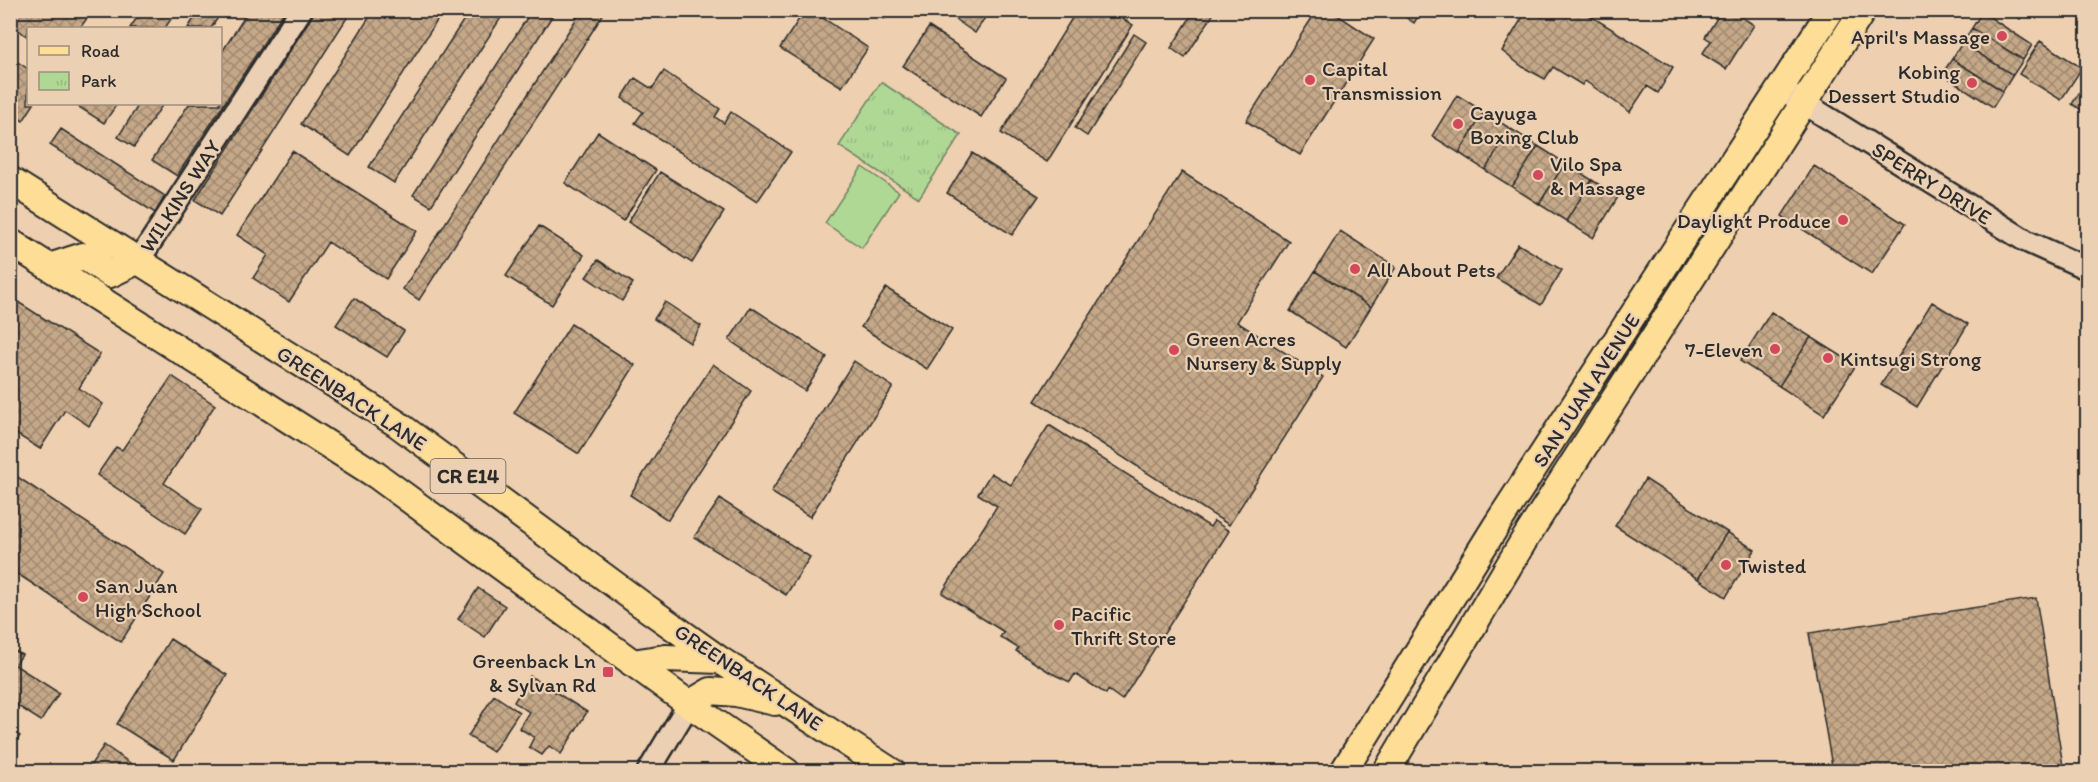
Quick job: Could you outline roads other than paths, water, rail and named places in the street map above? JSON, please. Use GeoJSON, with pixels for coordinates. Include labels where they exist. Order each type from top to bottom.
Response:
{"type":"FeatureCollection","features":[{"type":"Feature","properties":{"kind":"main road","name":"SAN JUAN AVENUE"},"geometry":{"type":"LineString","coordinates":[[1343,771],[1496,526],[1831,10]]}},
{"type":"Feature","properties":{"kind":"main road","name":"SAN JUAN AVENUE"},"geometry":{"type":"LineString","coordinates":[[1386,771],[1523,542],[1863,10]]}},
{"type":"Feature","properties":{"kind":"main road","name":"GREENBACK LANE"},"geometry":{"type":"LineString","coordinates":[[10,180],[396,423],[720,660],[892,771]]}},
{"type":"Feature","properties":{"kind":"main road","name":"CR E14"},"geometry":{"type":"LineString","coordinates":[[10,242],[376,475],[632,663],[787,771]]}},
{"type":"Feature","properties":{"kind":"main road"},"geometry":{"type":"LineString","coordinates":[[49,267],[83,256],[110,274],[139,260]]}},
{"type":"Feature","properties":{"kind":"main road"},"geometry":{"type":"LineString","coordinates":[[1523,542],[1519,521],[1560,456],[1568,418],[1584,416],[1618,365],[1647,349]]}},
{"type":"Feature","properties":{"kind":"main road"},"geometry":{"type":"LineString","coordinates":[[632,663],[665,658],[720,660]]}},
{"type":"Feature","properties":{"kind":"main road"},"geometry":{"type":"LineString","coordinates":[[689,704],[711,691],[736,693],[790,705]]}},
{"type":"Feature","properties":{"kind":"street","name":"WILKINS WAY"},"geometry":{"type":"LineString","coordinates":[[139,260],[301,10]]}},
{"type":"Feature","properties":{"kind":"street","name":"SPERRY DRIVE"},"geometry":{"type":"LineString","coordinates":[[1781,88],[2026,241],[2088,269]]}},
{"type":"Feature","properties":{"kind":"street"},"geometry":{"type":"LineString","coordinates":[[648,771],[689,704]]}},
{"type":"Feature","properties":{"kind":"place","name":"April's Massage"},"geometry":{"type":"Point","coordinates":[2002,36]}},
{"type":"Feature","properties":{"kind":"place","name":"Capital Transmission"},"geometry":{"type":"Point","coordinates":[1310,80]}},
{"type":"Feature","properties":{"kind":"place","name":"Kobing Dessert Studio"},"geometry":{"type":"Point","coordinates":[1972,83]}},
{"type":"Feature","properties":{"kind":"place","name":"Cayuga Boxing Club"},"geometry":{"type":"Point","coordinates":[1458,124]}},
{"type":"Feature","properties":{"kind":"place","name":"Vilo Spa & Massage"},"geometry":{"type":"Point","coordinates":[1538,175]}},
{"type":"Feature","properties":{"kind":"place","name":"Daylight Produce"},"geometry":{"type":"Point","coordinates":[1843,220]}},
{"type":"Feature","properties":{"kind":"place","name":"All About Pets"},"geometry":{"type":"Point","coordinates":[1355,269]}},
{"type":"Feature","properties":{"kind":"place","name":"7-Eleven"},"geometry":{"type":"Point","coordinates":[1775,349]}},
{"type":"Feature","properties":{"kind":"place","name":"Green Acres Nursery & Supply"},"geometry":{"type":"Point","coordinates":[1174,350]}},
{"type":"Feature","properties":{"kind":"place","name":"Kintsugi Strong"},"geometry":{"type":"Point","coordinates":[1828,358]}},
{"type":"Feature","properties":{"kind":"place","name":"Twisted"},"geometry":{"type":"Point","coordinates":[1726,565]}},
{"type":"Feature","properties":{"kind":"place","name":"San Juan High School"},"geometry":{"type":"Point","coordinates":[83,597]}},
{"type":"Feature","properties":{"kind":"place","name":"Pacific Thrift Store"},"geometry":{"type":"Point","coordinates":[1059,625]}},
{"type":"Feature","properties":{"kind":"place","name":"Greenback Ln & Sylvan Rd"},"geometry":{"type":"Point","coordinates":[608,672]}}]}
